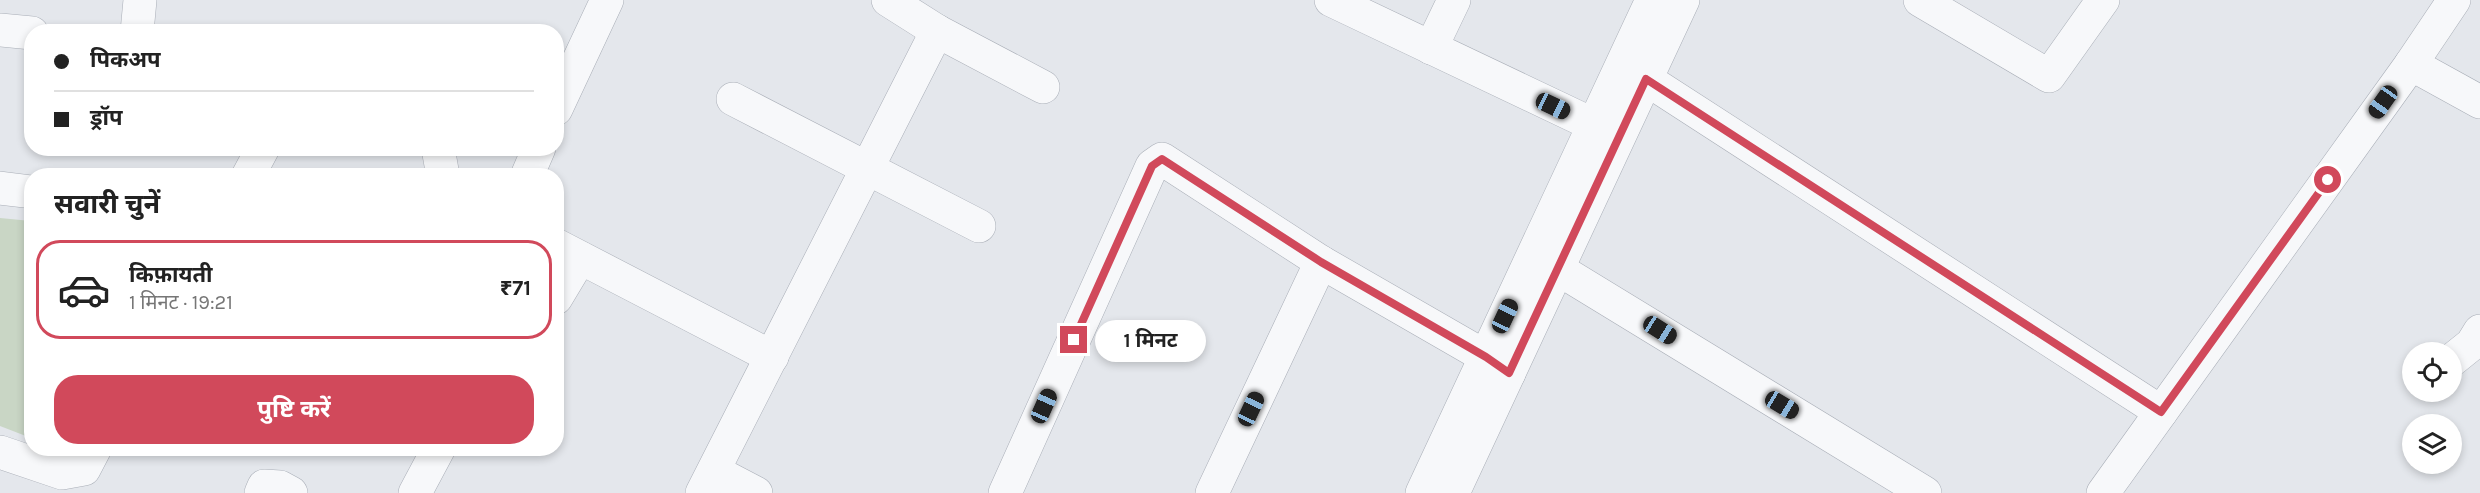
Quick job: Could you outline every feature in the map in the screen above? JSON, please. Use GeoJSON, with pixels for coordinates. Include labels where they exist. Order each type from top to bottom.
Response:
{"type":"FeatureCollection","features":[{"type":"Feature","properties":{"kind":"street"},"geometry":{"type":"LineString","coordinates":[[138,24],[140,0]]}},
{"type":"Feature","properties":{"kind":"street"},"geometry":{"type":"LineString","coordinates":[[564,85],[607,0]]}},
{"type":"Feature","properties":{"kind":"street"},"geometry":{"type":"LineString","coordinates":[[888,0],[937,30],[1043,87]]}},
{"type":"Feature","properties":{"kind":"street"},"geometry":{"type":"LineString","coordinates":[[1331,0],[1607,130]]}},
{"type":"Feature","properties":{"kind":"street"},"geometry":{"type":"LineString","coordinates":[[1431,48],[1454,0]]}},
{"type":"Feature","properties":{"kind":"street"},"geometry":{"type":"LineString","coordinates":[[1422,493],[1497,365],[1546,261],[1607,130],[1652,0]]}},
{"type":"Feature","properties":{"kind":"street"},"geometry":{"type":"LineString","coordinates":[[1607,130],[1646,79],[1683,0]]}},
{"type":"Feature","properties":{"kind":"street"},"geometry":{"type":"LineString","coordinates":[[1932,3],[2049,76],[2103,0]]}},
{"type":"Feature","properties":{"kind":"street"},"geometry":{"type":"LineString","coordinates":[[2103,493],[2411,64],[2454,0]]}},
{"type":"Feature","properties":{"kind":"street"},"geometry":{"type":"LineString","coordinates":[[0,30],[24,32]]}},
{"type":"Feature","properties":{"kind":"street"},"geometry":{"type":"LineString","coordinates":[[756,493],[708,482],[937,30]]}},
{"type":"Feature","properties":{"kind":"street"},"geometry":{"type":"LineString","coordinates":[[2411,64],[2480,102]]}},
{"type":"Feature","properties":{"kind":"street"},"geometry":{"type":"LineString","coordinates":[[1646,79],[2161,412]]}},
{"type":"Feature","properties":{"kind":"street"},"geometry":{"type":"LineString","coordinates":[[733,99],[979,226]]}},
{"type":"Feature","properties":{"kind":"street"},"geometry":{"type":"LineString","coordinates":[[1005,493],[1152,166],[1162,159],[1321,262],[1497,365]]}},
{"type":"Feature","properties":{"kind":"street"},"geometry":{"type":"LineString","coordinates":[[0,188],[24,191]]}},
{"type":"Feature","properties":{"kind":"street"},"geometry":{"type":"LineString","coordinates":[[564,267],[568,251],[772,357]]}},
{"type":"Feature","properties":{"kind":"street"},"geometry":{"type":"LineString","coordinates":[[1546,261],[1925,493]]}},
{"type":"Feature","properties":{"kind":"street"},"geometry":{"type":"LineString","coordinates":[[1212,493],[1321,262]]}},
{"type":"Feature","properties":{"kind":"street"},"geometry":{"type":"LineString","coordinates":[[2462,352],[2472,344],[2480,331]]}},
{"type":"Feature","properties":{"kind":"street"},"geometry":{"type":"LineString","coordinates":[[1453,493],[1497,365]]}},
{"type":"Feature","properties":{"kind":"street"},"geometry":{"type":"LineString","coordinates":[[0,452],[62,473],[84,469],[91,456]]}},
{"type":"Feature","properties":{"kind":"street"},"geometry":{"type":"LineString","coordinates":[[415,493],[435,456]]}},
{"type":"Feature","properties":{"kind":"street"},"geometry":{"type":"LineString","coordinates":[[261,493],[264,486],[280,487],[291,493]]}},
{"type":"Feature","properties":{"kind":"green space"},"geometry":{"type":"Polygon","coordinates":[[[0,218],[24,220],[24,435],[0,426],[0,218]]]}},
{"type":"Feature","properties":{"kind":"route"},"geometry":{"type":"LineString","coordinates":[[1074,340],[1152,166],[1162,159],[1321,262],[1486,357],[1509,373],[1646,79],[2161,412],[2328,180]]}}]}
